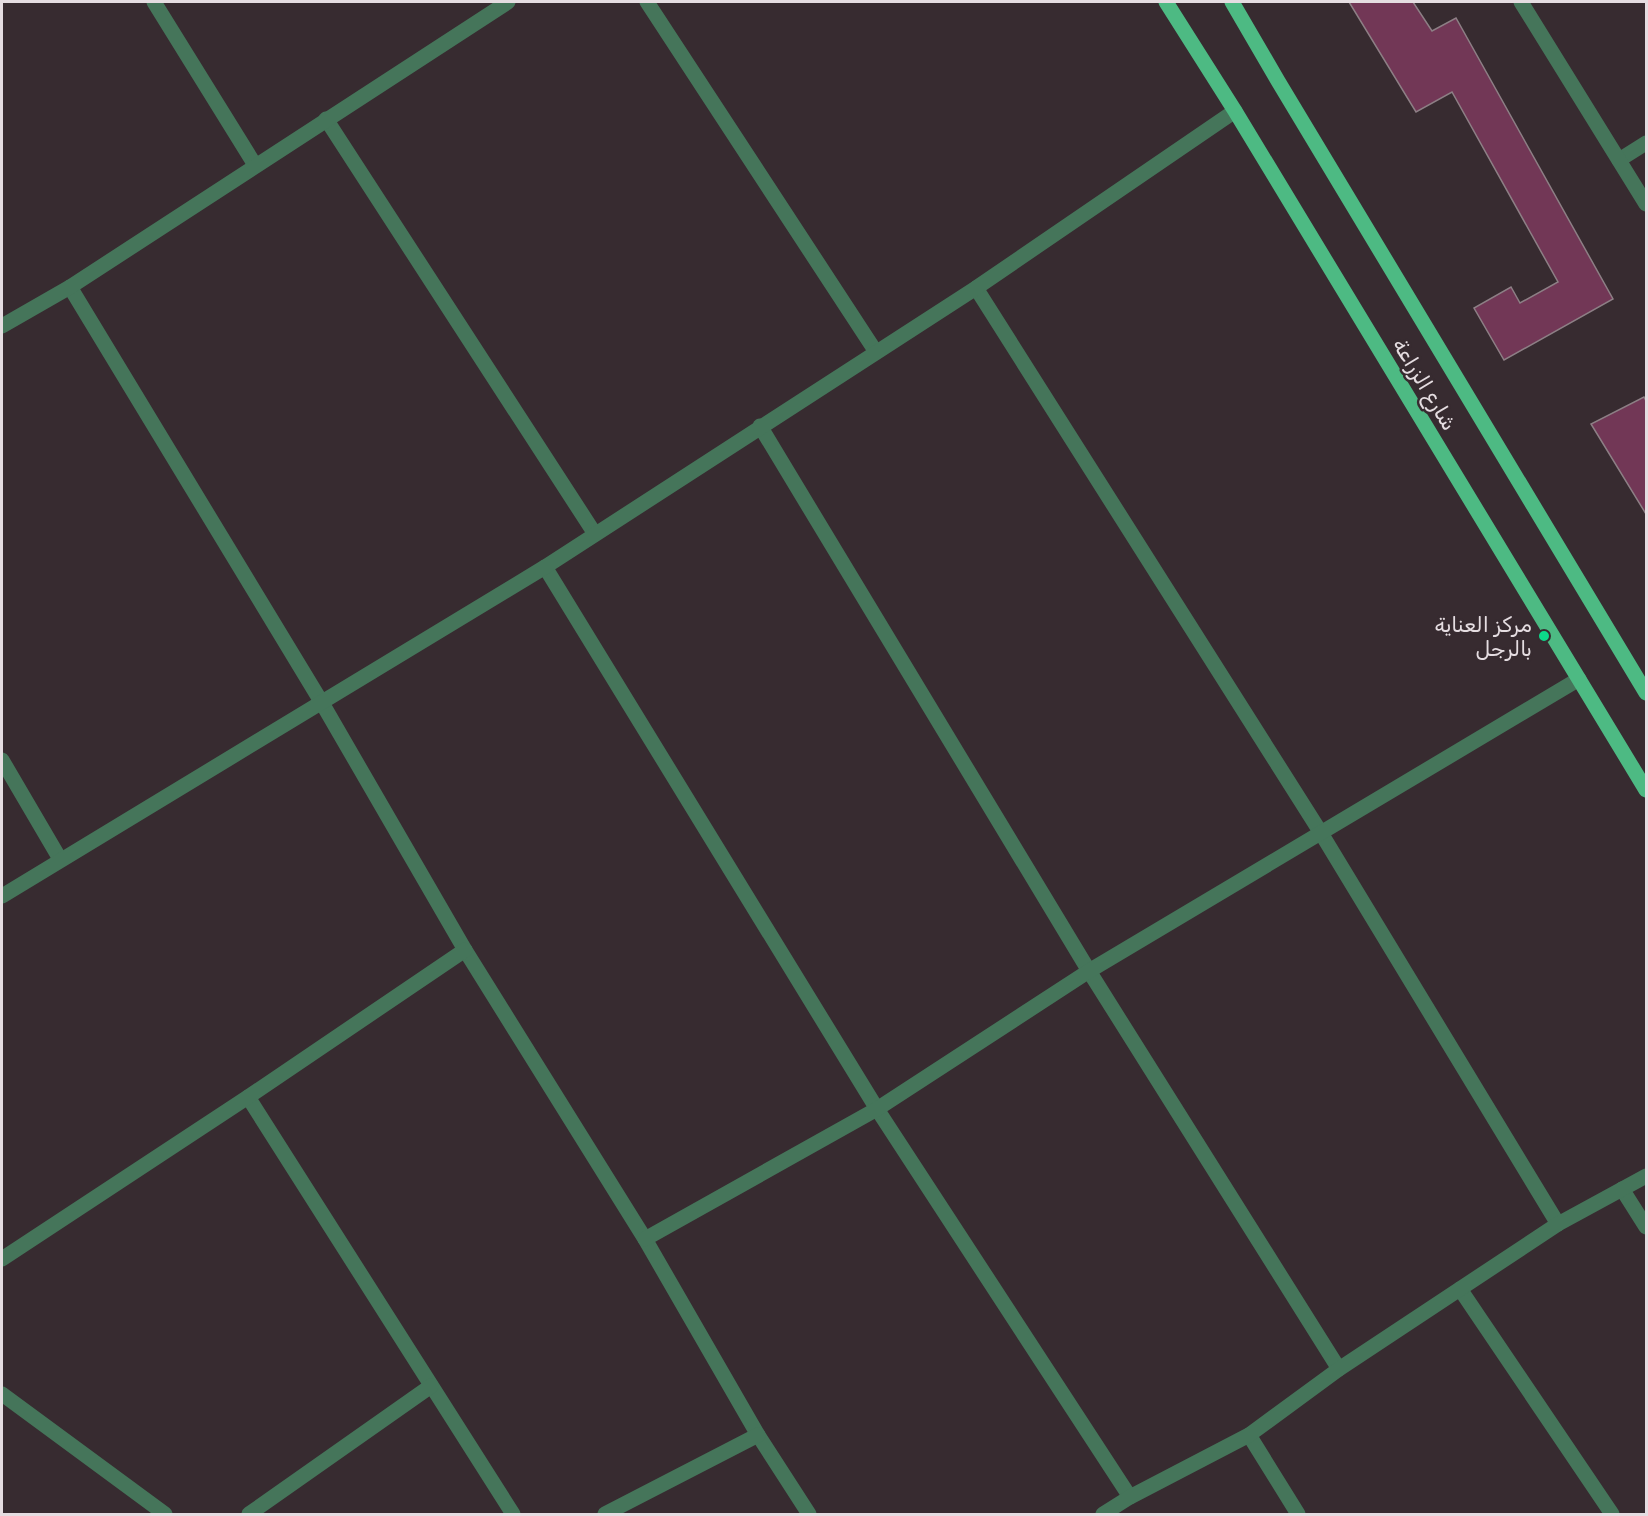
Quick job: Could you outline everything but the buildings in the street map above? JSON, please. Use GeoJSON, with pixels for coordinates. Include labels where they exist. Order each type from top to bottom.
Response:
{"type":"FeatureCollection","features":[{"type":"Feature","properties":{"kind":"main road","name":"شارع الزراعة"},"geometry":{"type":"LineString","coordinates":[[1167,2],[1647,790]]}},
{"type":"Feature","properties":{"kind":"main road","name":"شارع الزراعة"},"geometry":{"type":"LineString","coordinates":[[1232,2],[1647,693]]}},
{"type":"Feature","properties":{"kind":"street"},"geometry":{"type":"LineString","coordinates":[[154,2],[255,165]]}},
{"type":"Feature","properties":{"kind":"street"},"geometry":{"type":"LineString","coordinates":[[2,326],[70,287],[326,118],[508,2]]}},
{"type":"Feature","properties":{"kind":"street"},"geometry":{"type":"LineString","coordinates":[[647,2],[876,352]]}},
{"type":"Feature","properties":{"kind":"street"},"geometry":{"type":"LineString","coordinates":[[1521,2],[1647,204]]}},
{"type":"Feature","properties":{"kind":"street"},"geometry":{"type":"LineString","coordinates":[[2,896],[545,567],[976,288],[1235,111]]}},
{"type":"Feature","properties":{"kind":"street"},"geometry":{"type":"LineString","coordinates":[[326,118],[595,534]]}},
{"type":"Feature","properties":{"kind":"street"},"geometry":{"type":"LineString","coordinates":[[1619,160],[1647,143]]}},
{"type":"Feature","properties":{"kind":"street"},"geometry":{"type":"LineString","coordinates":[[70,287],[322,702],[465,950],[645,1239],[758,1435],[809,1515]]}},
{"type":"Feature","properties":{"kind":"street"},"geometry":{"type":"LineString","coordinates":[[976,288],[1321,833],[1558,1224]]}},
{"type":"Feature","properties":{"kind":"street"},"geometry":{"type":"LineString","coordinates":[[760,426],[1089,971],[1339,1369]]}},
{"type":"Feature","properties":{"kind":"street"},"geometry":{"type":"LineString","coordinates":[[545,567],[877,1109],[1130,1497]]}},
{"type":"Feature","properties":{"kind":"street"},"geometry":{"type":"LineString","coordinates":[[645,1239],[877,1109],[1089,971],[1579,679]]}},
{"type":"Feature","properties":{"kind":"street"},"geometry":{"type":"LineString","coordinates":[[2,760],[60,860]]}},
{"type":"Feature","properties":{"kind":"street"},"geometry":{"type":"LineString","coordinates":[[2,1258],[248,1097],[465,950]]}},
{"type":"Feature","properties":{"kind":"street"},"geometry":{"type":"LineString","coordinates":[[248,1097],[513,1515]]}},
{"type":"Feature","properties":{"kind":"street"},"geometry":{"type":"LineString","coordinates":[[1103,1515],[1130,1497],[1249,1435],[1339,1369],[1558,1224],[1647,1176]]}},
{"type":"Feature","properties":{"kind":"street"},"geometry":{"type":"LineString","coordinates":[[1622,1189],[1647,1227]]}},
{"type":"Feature","properties":{"kind":"street"},"geometry":{"type":"LineString","coordinates":[[1461,1288],[1612,1515]]}},
{"type":"Feature","properties":{"kind":"street"},"geometry":{"type":"LineString","coordinates":[[249,1515],[431,1386]]}},
{"type":"Feature","properties":{"kind":"street"},"geometry":{"type":"LineString","coordinates":[[2,1394],[165,1515]]}},
{"type":"Feature","properties":{"kind":"street"},"geometry":{"type":"LineString","coordinates":[[604,1515],[758,1435]]}},
{"type":"Feature","properties":{"kind":"street"},"geometry":{"type":"LineString","coordinates":[[1249,1435],[1298,1515]]}},
{"type":"Feature","properties":{"kind":"place","name":"مركز العناية بالرجل"},"geometry":{"type":"Point","coordinates":[1544,636]}}]}
